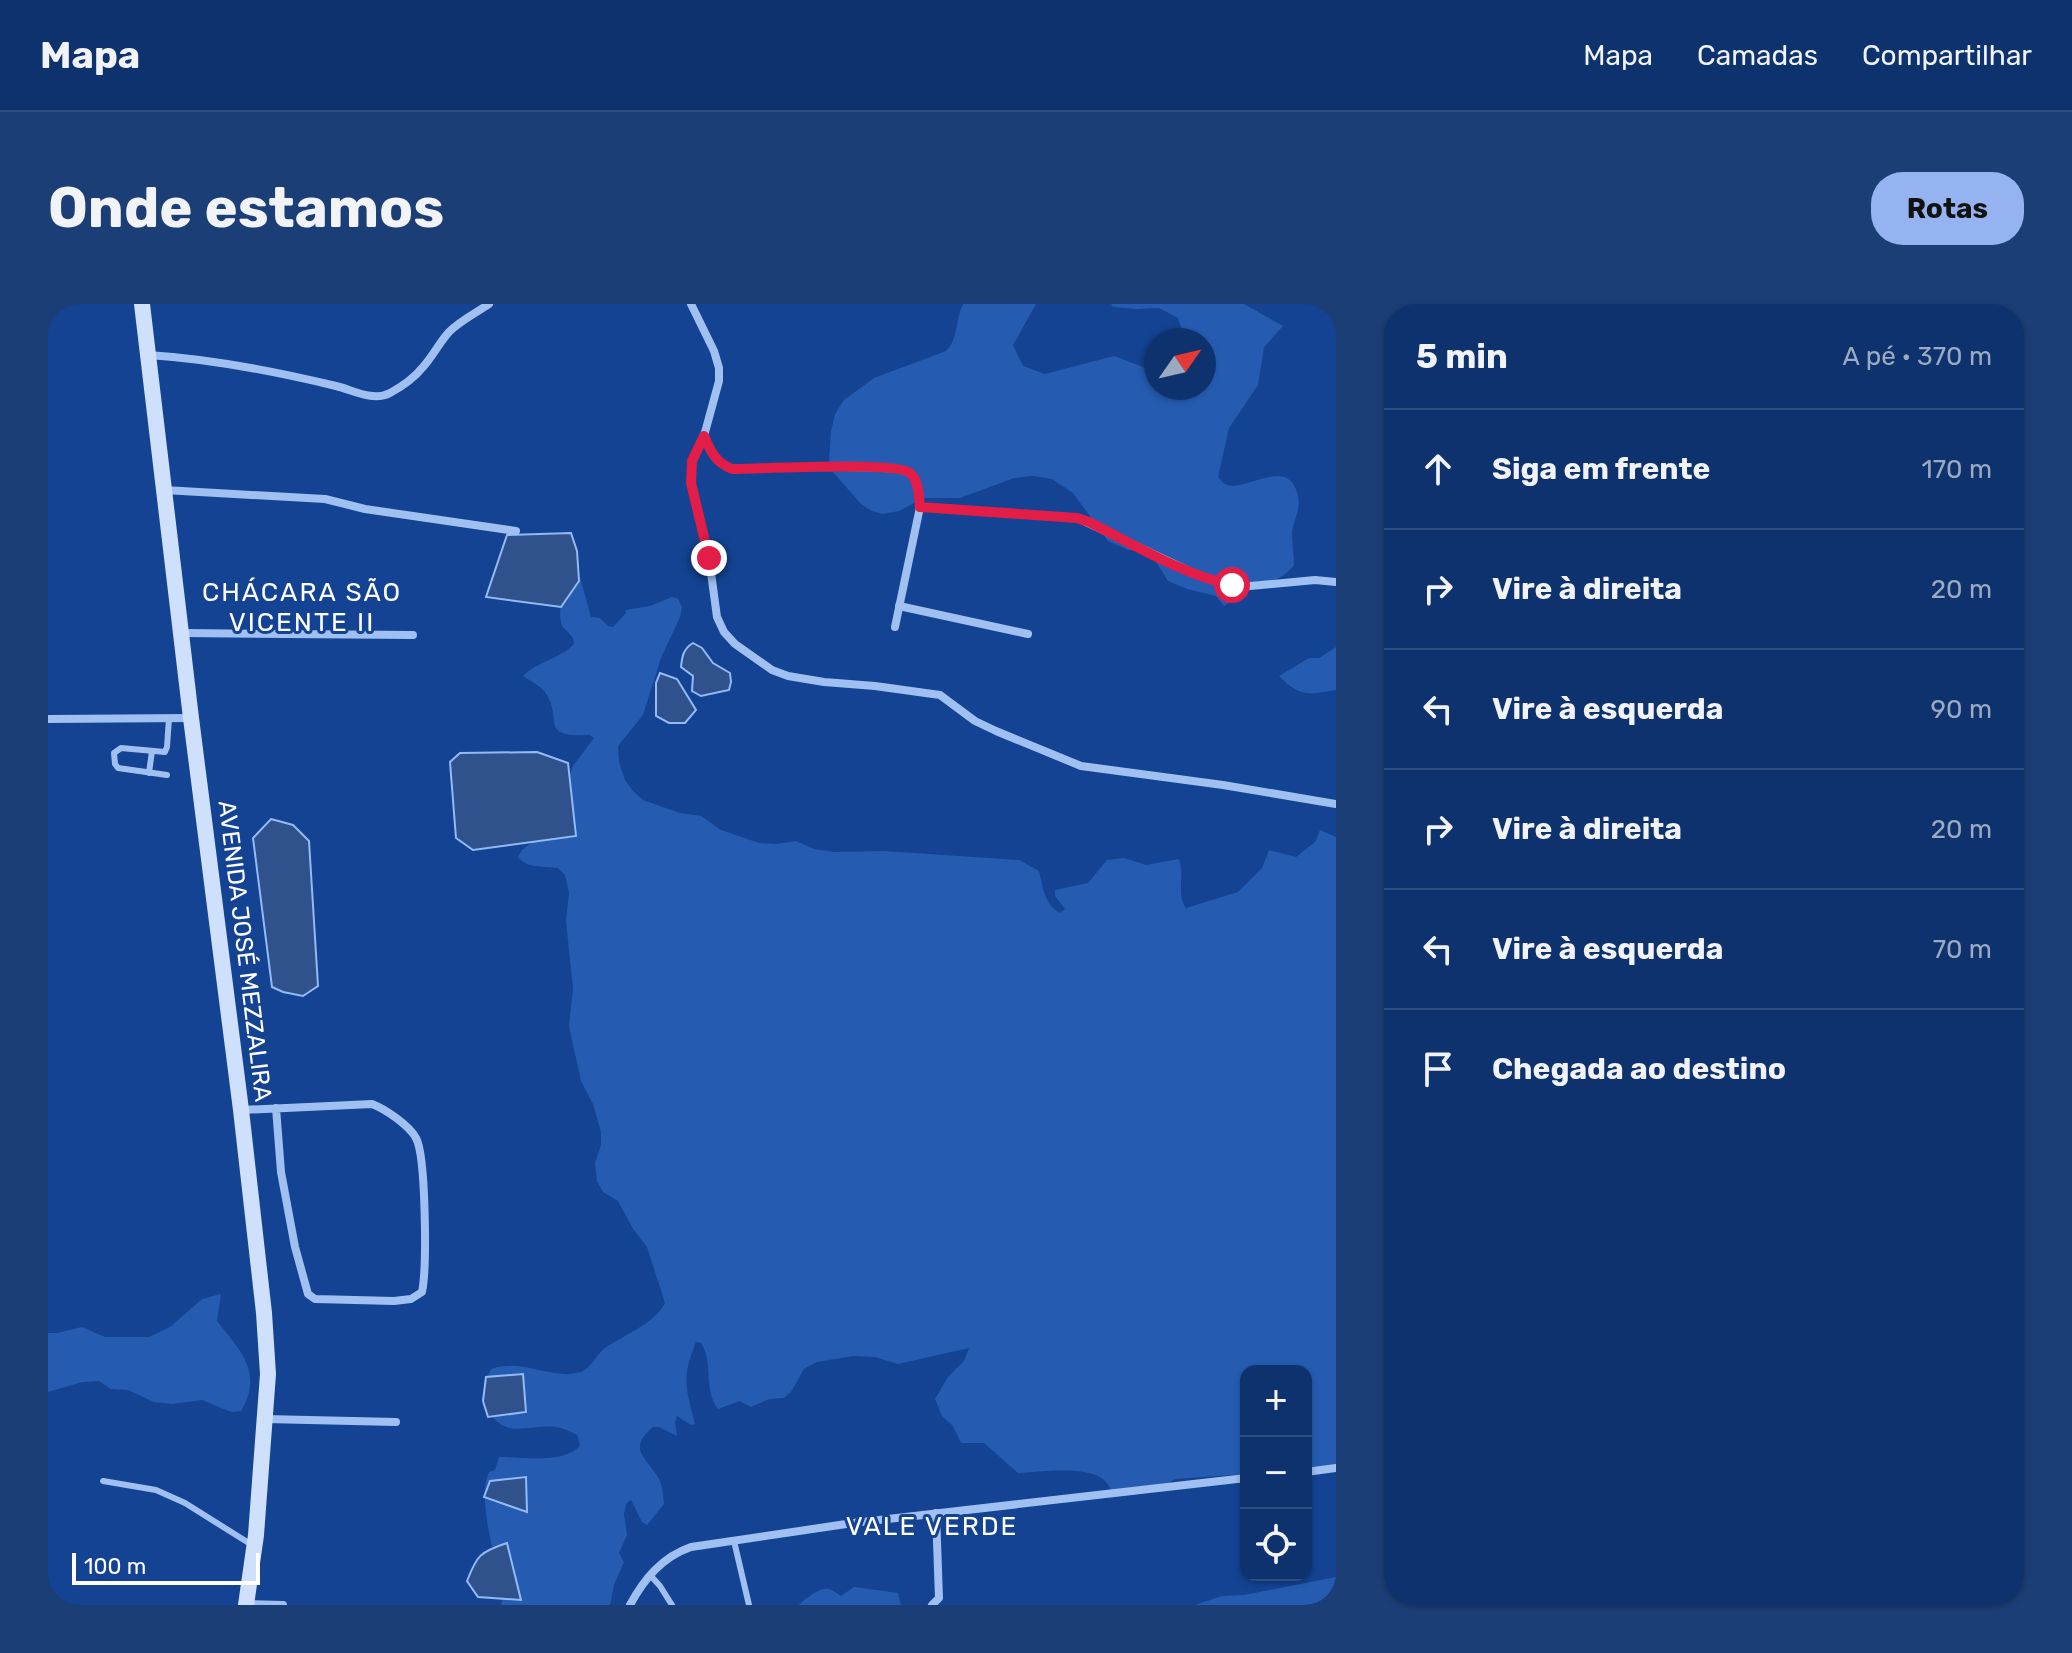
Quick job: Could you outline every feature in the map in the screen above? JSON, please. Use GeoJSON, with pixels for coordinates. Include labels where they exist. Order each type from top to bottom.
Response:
{"type":"FeatureCollection","features":[{"type":"Feature","properties":{"kind":"main road","name":"AVENIDA JOSÉ MEZZALIRA"},"geometry":{"type":"LineString","coordinates":[[142,304],[264,1313],[268,1374],[254,1546],[246,1604]]}},
{"type":"Feature","properties":{"kind":"street"},"geometry":{"type":"LineString","coordinates":[[148,355],[239,365],[374,397],[382,396],[407,382],[423,368],[452,329],[489,304]]}},
{"type":"Feature","properties":{"kind":"street"},"geometry":{"type":"LineString","coordinates":[[691,304],[719,368],[719,381],[704,436],[692,461],[691,483],[709,558],[717,617],[724,632],[735,644],[772,670],[788,676],[940,695],[975,721],[1081,766],[1336,804]]}},
{"type":"Feature","properties":{"kind":"street"},"geometry":{"type":"LineString","coordinates":[[704,436],[714,458],[732,469],[876,466],[905,470],[911,474],[916,482],[920,507],[895,627]]}},
{"type":"Feature","properties":{"kind":"street"},"geometry":{"type":"LineString","coordinates":[[164,490],[325,499],[365,509],[516,531]]}},
{"type":"Feature","properties":{"kind":"street"},"geometry":{"type":"LineString","coordinates":[[920,507],[1077,518],[1179,567],[1232,585],[1315,580],[1336,582]]}},
{"type":"Feature","properties":{"kind":"street"},"geometry":{"type":"LineString","coordinates":[[899,606],[1028,634]]}},
{"type":"Feature","properties":{"kind":"street"},"geometry":{"type":"LineString","coordinates":[[180,633],[413,635]]}},
{"type":"Feature","properties":{"kind":"street"},"geometry":{"type":"LineString","coordinates":[[48,719],[191,718]]}},
{"type":"Feature","properties":{"kind":"street"},"geometry":{"type":"LineString","coordinates":[[241,1110],[276,1108],[372,1104],[383,1108],[414,1134],[420,1147],[424,1202],[425,1279],[422,1292],[411,1299],[394,1301],[315,1299],[308,1294],[295,1247],[281,1172],[276,1108]]}},
{"type":"Feature","properties":{"kind":"street"},"geometry":{"type":"LineString","coordinates":[[265,1419],[396,1422]]}},
{"type":"Feature","properties":{"kind":"street"},"geometry":{"type":"LineString","coordinates":[[1312,1471],[1336,1468]]}},
{"type":"Feature","properties":{"kind":"street"},"geometry":{"type":"LineString","coordinates":[[630,1605],[650,1575],[669,1557],[691,1547],[853,1523],[1240,1479]]}},
{"type":"Feature","properties":{"kind":"street"},"geometry":{"type":"LineString","coordinates":[[932,1605],[939,1598],[936,1513]]}},
{"type":"Feature","properties":{"kind":"street"},"geometry":{"type":"LineString","coordinates":[[246,1604],[283,1605]]}},
{"type":"Feature","properties":{"kind":"lane"},"geometry":{"type":"LineString","coordinates":[[167,775],[118,768],[114,753],[121,748],[165,752],[169,718]]}},
{"type":"Feature","properties":{"kind":"lane"},"geometry":{"type":"LineString","coordinates":[[149,773],[152,751]]}},
{"type":"Feature","properties":{"kind":"lane"},"geometry":{"type":"LineString","coordinates":[[103,1481],[156,1490],[185,1503],[254,1546]]}},
{"type":"Feature","properties":{"kind":"lane"},"geometry":{"type":"LineString","coordinates":[[734,1541],[749,1605]]}},
{"type":"Feature","properties":{"kind":"lane"},"geometry":{"type":"LineString","coordinates":[[650,1575],[672,1605]]}},
{"type":"Feature","properties":{"kind":"shaded area"},"geometry":{"type":"Polygon","coordinates":[[[963,304],[1036,304],[1013,345],[1023,366],[1045,374],[1114,356],[1144,367],[1144,400],[1216,400],[1216,328],[1181,328],[1178,318],[1159,308],[1113,307],[1111,304],[1244,304],[1283,326],[1264,347],[1258,385],[1229,428],[1218,477],[1227,485],[1236,486],[1277,476],[1293,484],[1299,501],[1292,533],[1294,565],[1278,578],[1247,591],[1224,606],[1216,596],[1168,581],[1150,552],[1128,550],[1108,541],[1073,493],[1052,479],[1033,476],[1014,478],[960,498],[924,498],[899,511],[883,514],[861,504],[833,472],[829,462],[835,414],[844,400],[874,378],[946,351],[953,340],[963,304]]]}},
{"type":"Feature","properties":{"kind":"shaded area"},"geometry":{"type":"Polygon","coordinates":[[[571,533],[577,551],[579,581],[561,607],[486,597],[507,535],[571,533]]]}},
{"type":"Feature","properties":{"kind":"shaded area"},"geometry":{"type":"Polygon","coordinates":[[[578,570],[591,617],[600,618],[613,627],[626,613],[625,610],[650,606],[672,597],[678,599],[682,607],[680,617],[661,658],[643,715],[618,746],[619,762],[625,780],[643,800],[680,813],[701,816],[721,830],[759,843],[796,841],[814,849],[834,852],[884,851],[1019,860],[1039,871],[1047,900],[1060,913],[1065,909],[1055,896],[1055,890],[1088,883],[1107,860],[1124,858],[1146,865],[1179,859],[1182,897],[1186,908],[1238,892],[1262,868],[1269,850],[1296,857],[1315,842],[1320,830],[1336,837],[1336,1465],[1312,1468],[1312,1365],[1240,1365],[1240,1474],[1175,1479],[1152,1492],[1115,1497],[1106,1482],[1096,1475],[1063,1470],[1018,1473],[984,1443],[961,1443],[953,1426],[942,1416],[935,1399],[948,1377],[964,1361],[969,1348],[898,1364],[875,1357],[853,1356],[817,1362],[804,1369],[784,1398],[769,1399],[751,1407],[740,1401],[718,1409],[713,1402],[705,1351],[701,1343],[696,1342],[686,1383],[695,1424],[691,1425],[677,1416],[677,1436],[653,1427],[641,1442],[641,1453],[660,1482],[664,1504],[647,1525],[642,1522],[631,1500],[626,1504],[627,1535],[619,1553],[624,1562],[610,1605],[501,1605],[504,1594],[486,1515],[489,1472],[495,1470],[499,1457],[554,1457],[574,1451],[580,1445],[577,1435],[558,1427],[514,1429],[496,1421],[484,1397],[491,1369],[520,1366],[565,1374],[582,1372],[605,1348],[654,1317],[665,1303],[647,1247],[618,1201],[603,1192],[597,1181],[595,1163],[601,1145],[601,1132],[593,1104],[581,1081],[569,1026],[573,989],[566,921],[569,893],[565,875],[558,868],[531,865],[518,857],[522,850],[550,828],[573,766],[594,738],[563,733],[557,729],[550,700],[544,691],[523,676],[574,644],[573,638],[562,626],[561,593],[578,570]]]}},
{"type":"Feature","properties":{"kind":"shaded area"},"geometry":{"type":"Polygon","coordinates":[[[693,643],[702,648],[713,663],[730,673],[729,690],[701,696],[692,691],[693,676],[681,667],[685,651],[693,643]]]}},
{"type":"Feature","properties":{"kind":"shaded area"},"geometry":{"type":"Polygon","coordinates":[[[1336,647],[1336,690],[1304,693],[1279,676],[1309,658],[1319,658],[1336,647]]]}},
{"type":"Feature","properties":{"kind":"shaded area"},"geometry":{"type":"Polygon","coordinates":[[[660,673],[677,679],[696,710],[685,723],[669,723],[656,716],[656,683],[660,673]]]}},
{"type":"Feature","properties":{"kind":"shaded area"},"geometry":{"type":"Polygon","coordinates":[[[537,752],[568,763],[576,836],[473,850],[456,838],[450,762],[460,753],[537,752]]]}},
{"type":"Feature","properties":{"kind":"shaded area"},"geometry":{"type":"Polygon","coordinates":[[[271,819],[293,825],[309,841],[318,986],[303,996],[272,987],[253,838],[271,819]]]}},
{"type":"Feature","properties":{"kind":"shaded area"},"geometry":{"type":"Polygon","coordinates":[[[221,1294],[217,1321],[241,1352],[250,1373],[248,1397],[241,1411],[231,1412],[202,1400],[172,1404],[154,1402],[128,1390],[111,1389],[99,1381],[82,1382],[48,1392],[48,1333],[82,1327],[105,1337],[149,1337],[170,1327],[202,1299],[221,1294]]]}},
{"type":"Feature","properties":{"kind":"shaded area"},"geometry":{"type":"Polygon","coordinates":[[[523,1374],[526,1412],[488,1417],[483,1401],[486,1377],[523,1374]]]}},
{"type":"Feature","properties":{"kind":"shaded area"},"geometry":{"type":"Polygon","coordinates":[[[526,1477],[527,1512],[484,1497],[490,1481],[526,1477]]]}},
{"type":"Feature","properties":{"kind":"shaded area"},"geometry":{"type":"Polygon","coordinates":[[[507,1543],[521,1600],[478,1597],[467,1581],[474,1565],[485,1552],[507,1543]]]}},
{"type":"Feature","properties":{"kind":"shaded area"},"geometry":{"type":"Polygon","coordinates":[[[1336,1577],[1336,1605],[1195,1605],[1222,1596],[1244,1595],[1336,1577]]]}},
{"type":"Feature","properties":{"kind":"shaded area"},"geometry":{"type":"Polygon","coordinates":[[[854,1587],[898,1593],[901,1605],[799,1605],[821,1590],[830,1589],[841,1596],[854,1587]]]}},
{"type":"Feature","properties":{"kind":"district","name":"CHÁCARA SÃO VICENTE II"},"geometry":{"type":"Point","coordinates":[302,607]}},
{"type":"Feature","properties":{"kind":"district","name":"VALE VERDE"},"geometry":{"type":"Point","coordinates":[932,1526]}},
{"type":"Feature","properties":{"kind":"route"},"geometry":{"type":"LineString","coordinates":[[709,558],[691,483],[692,461],[704,436],[714,458],[732,469],[898,468],[911,474],[916,482],[920,507],[1077,518],[1179,567],[1232,585]]}}]}
